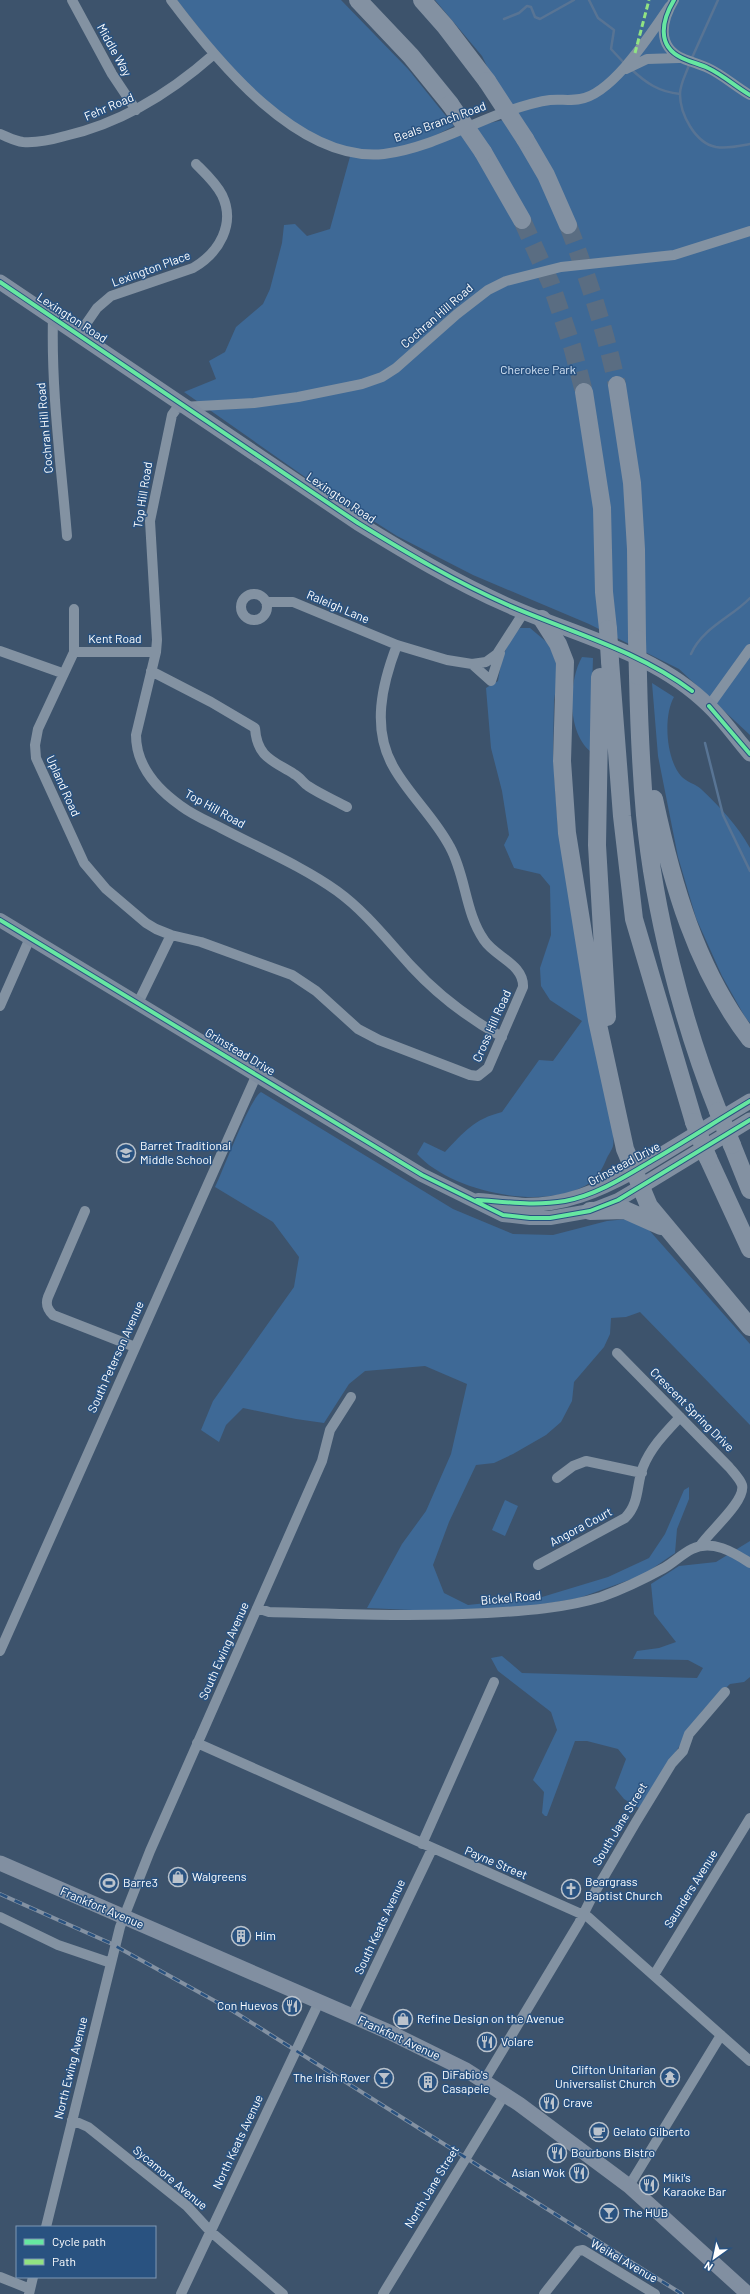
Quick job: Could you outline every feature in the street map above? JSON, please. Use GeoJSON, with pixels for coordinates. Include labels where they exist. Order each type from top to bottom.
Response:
{"type":"FeatureCollection","features":[{"type":"Feature","properties":{"kind":"highway"},"geometry":{"type":"LineString","coordinates":[[358,0],[411,56],[450,104],[483,152],[522,220]]}},
{"type":"Feature","properties":{"kind":"highway"},"geometry":{"type":"LineString","coordinates":[[422,0],[445,26],[487,81],[525,139],[546,175],[568,225]]}},
{"type":"Feature","properties":{"kind":"highway"},"geometry":{"type":"LineString","coordinates":[[617,385],[632,482],[636,550],[640,731],[650,855],[670,957],[698,1058],[750,1190]]}},
{"type":"Feature","properties":{"kind":"highway"},"geometry":{"type":"LineString","coordinates":[[584,392],[602,508],[605,660],[597,831],[609,1067]]}},
{"type":"Feature","properties":{"kind":"highway"},"geometry":{"type":"LineString","coordinates":[[542,619],[558,644],[565,662],[562,761],[567,833],[596,1012],[609,1067],[624,1143],[636,1179],[649,1206],[750,1327]]}},
{"type":"Feature","properties":{"kind":"highway"},"geometry":{"type":"LineString","coordinates":[[605,660],[634,919],[694,1122],[708,1158],[750,1249]]}},
{"type":"Feature","properties":{"kind":"highway"},"geometry":{"type":"LineString","coordinates":[[640,731],[666,852],[688,924],[716,985],[740,1027],[750,1039]]}},
{"type":"Feature","properties":{"kind":"highway"},"geometry":{"type":"LineString","coordinates":[[590,1211],[625,1210],[655,1222],[670,1232]]}},
{"type":"Feature","properties":{"kind":"main road","name":"Lexington Road"},"geometry":{"type":"LineString","coordinates":[[0,282],[358,523],[411,556],[477,591],[524,612],[620,650],[679,681],[709,706],[750,754]]}},
{"type":"Feature","properties":{"kind":"main road","name":"Grinstead Drive"},"geometry":{"type":"LineString","coordinates":[[636,1179],[750,1101]]}},
{"type":"Feature","properties":{"kind":"main road","name":"Grinstead Drive"},"geometry":{"type":"LineString","coordinates":[[636,1179],[750,1120]]}},
{"type":"Feature","properties":{"kind":"main road","name":"Frankfort Avenue"},"geometry":{"type":"LineString","coordinates":[[0,1863],[430,2050],[484,2081],[505,2094],[629,2186],[748,2294]]}},
{"type":"Feature","properties":{"kind":"street","name":"Middle Way"},"geometry":{"type":"LineString","coordinates":[[72,0],[112,74],[136,110]]}},
{"type":"Feature","properties":{"kind":"street","name":"Beals Branch Road"},"geometry":{"type":"LineString","coordinates":[[171,0],[213,55],[284,120],[306,135],[333,148],[366,155],[385,154],[418,146],[524,105],[591,96],[613,81],[622,71],[672,3]]}},
{"type":"Feature","properties":{"kind":"street"},"geometry":{"type":"LineString","coordinates":[[672,3],[664,22],[663,36],[671,51],[680,58],[710,69],[750,95]]}},
{"type":"Feature","properties":{"kind":"street","name":"Fehr Road"},"geometry":{"type":"LineString","coordinates":[[0,134],[21,142],[45,141],[101,126],[136,110],[166,92],[213,55]]}},
{"type":"Feature","properties":{"kind":"street","name":"Beals Branch Road"},"geometry":{"type":"LineString","coordinates":[[622,71],[647,58],[680,58]]}},
{"type":"Feature","properties":{"kind":"street","name":"Lexington Place"},"geometry":{"type":"LineString","coordinates":[[79,334],[97,308],[111,296],[193,268],[204,262],[216,250],[225,230],[226,208],[221,194],[215,184],[196,164]]}},
{"type":"Feature","properties":{"kind":"street","name":"Cochran Hill Road"},"geometry":{"type":"LineString","coordinates":[[189,408],[214,404],[254,403],[298,397],[362,384],[382,377],[396,368],[457,314],[488,290],[506,281],[561,267],[674,255],[750,231]]}},
{"type":"Feature","properties":{"kind":"street","name":"Cochran Hill Road"},"geometry":{"type":"LineString","coordinates":[[53,317],[52,347],[67,536]]}},
{"type":"Feature","properties":{"kind":"street","name":"Top Hill Road"},"geometry":{"type":"LineString","coordinates":[[189,408],[177,408],[172,414],[150,521],[157,640],[156,652],[138,722],[136,743],[143,766],[164,792],[194,814],[288,863],[338,892],[360,911],[431,985],[469,1015],[502,1037]]}},
{"type":"Feature","properties":{"kind":"street","name":"Raleigh Lane"},"geometry":{"type":"LineString","coordinates":[[266,602],[283,601],[299,604],[397,645]]}},
{"type":"Feature","properties":{"kind":"street"},"geometry":{"type":"LineString","coordinates":[[0,651],[62,673],[74,652],[74,609]]}},
{"type":"Feature","properties":{"kind":"street"},"geometry":{"type":"LineString","coordinates":[[472,664],[491,681],[501,650],[524,612]]}},
{"type":"Feature","properties":{"kind":"street"},"geometry":{"type":"LineString","coordinates":[[397,645],[447,660],[472,664],[486,662],[501,650]]}},
{"type":"Feature","properties":{"kind":"street","name":"Cross Hill Road"},"geometry":{"type":"LineString","coordinates":[[171,935],[201,942],[292,975],[316,991],[358,1029],[379,1040],[470,1075],[478,1076],[485,1073],[523,987],[523,980],[516,968],[493,950],[483,939],[470,909],[451,848],[394,769],[384,744],[381,712],[383,694],[397,645]]}},
{"type":"Feature","properties":{"kind":"street"},"geometry":{"type":"LineString","coordinates":[[709,706],[750,649]]}},
{"type":"Feature","properties":{"kind":"street","name":"Kent Road"},"geometry":{"type":"LineString","coordinates":[[74,652],[156,652]]}},
{"type":"Feature","properties":{"kind":"street"},"geometry":{"type":"LineString","coordinates":[[151,671],[211,702],[255,728],[255,736],[264,754],[274,764],[295,774],[308,786],[347,807]]}},
{"type":"Feature","properties":{"kind":"street","name":"Upland Road"},"geometry":{"type":"LineString","coordinates":[[62,673],[38,729],[34,745],[36,758],[77,850],[92,874],[106,889],[156,930],[171,935]]}},
{"type":"Feature","properties":{"kind":"street","name":"Grinstead Drive"},"geometry":{"type":"LineString","coordinates":[[0,920],[422,1175],[503,1215],[530,1218],[550,1218],[590,1211],[618,1200],[636,1179]]}},
{"type":"Feature","properties":{"kind":"street"},"geometry":{"type":"LineString","coordinates":[[138,1003],[171,935]]}},
{"type":"Feature","properties":{"kind":"street"},"geometry":{"type":"LineString","coordinates":[[0,1006],[30,938]]}},
{"type":"Feature","properties":{"kind":"street","name":"South Peterson Avenue"},"geometry":{"type":"LineString","coordinates":[[0,1651],[257,1074]]}},
{"type":"Feature","properties":{"kind":"street","name":"Grinstead Drive"},"geometry":{"type":"LineString","coordinates":[[471,1199],[524,1205],[565,1201],[579,1198],[605,1187],[636,1179]]}},
{"type":"Feature","properties":{"kind":"street"},"geometry":{"type":"LineString","coordinates":[[85,1211],[46,1302],[48,1310],[53,1315],[135,1347]]}},
{"type":"Feature","properties":{"kind":"street","name":"Crescent Spring Drive"},"geometry":{"type":"LineString","coordinates":[[617,1352],[729,1467],[742,1485],[742,1495],[738,1502],[707,1535],[700,1546]]}},
{"type":"Feature","properties":{"kind":"street","name":"South Ewing Avenue"},"geometry":{"type":"LineString","coordinates":[[124,1917],[150,1851],[322,1461],[330,1430],[351,1397]]}},
{"type":"Feature","properties":{"kind":"street"},"geometry":{"type":"LineString","coordinates":[[557,1478],[574,1466],[586,1461],[642,1473],[658,1441],[680,1417]]}},
{"type":"Feature","properties":{"kind":"street","name":"Angora Court"},"geometry":{"type":"LineString","coordinates":[[538,1565],[625,1518],[633,1509],[638,1497],[642,1473]]}},
{"type":"Feature","properties":{"kind":"street"},"geometry":{"type":"LineString","coordinates":[[700,1546],[708,1545],[726,1549],[750,1563]]}},
{"type":"Feature","properties":{"kind":"street","name":"Bickel Road"},"geometry":{"type":"LineString","coordinates":[[257,1608],[269,1612],[407,1615],[468,1614],[542,1608],[600,1597],[627,1587],[646,1578],[689,1550],[700,1546]]}},
{"type":"Feature","properties":{"kind":"street"},"geometry":{"type":"LineString","coordinates":[[422,1844],[494,1682]]}},
{"type":"Feature","properties":{"kind":"street","name":"South Jane Street"},"geometry":{"type":"LineString","coordinates":[[484,2081],[672,1763],[683,1751],[689,1734],[726,1692]]}},
{"type":"Feature","properties":{"kind":"street","name":"Payne Street"},"geometry":{"type":"LineString","coordinates":[[198,1743],[432,1849],[583,1915],[597,1924],[750,2061]]}},
{"type":"Feature","properties":{"kind":"street","name":"Saunders Avenue"},"geometry":{"type":"LineString","coordinates":[[654,1975],[750,1818]]}},
{"type":"Feature","properties":{"kind":"street","name":"South Keats Avenue"},"geometry":{"type":"LineString","coordinates":[[352,2016],[432,1849]]}},
{"type":"Feature","properties":{"kind":"street"},"geometry":{"type":"LineString","coordinates":[[0,1917],[58,1945],[111,1963]]}},
{"type":"Feature","properties":{"kind":"street","name":"North Ewing Avenue"},"geometry":{"type":"LineString","coordinates":[[46,2226],[111,1963],[124,1917]]}},
{"type":"Feature","properties":{"kind":"street","name":"North Keats Avenue"},"geometry":{"type":"LineString","coordinates":[[181,2294],[318,2002]]}},
{"type":"Feature","properties":{"kind":"street"},"geometry":{"type":"LineString","coordinates":[[629,2186],[721,2035]]}},
{"type":"Feature","properties":{"kind":"street","name":"North Jane Street"},"geometry":{"type":"LineString","coordinates":[[383,2294],[505,2094]]}},
{"type":"Feature","properties":{"kind":"street","name":"Sycamore Avenue"},"geometry":{"type":"LineString","coordinates":[[72,2120],[88,2128],[187,2206],[210,2231],[283,2294]]}},
{"type":"Feature","properties":{"kind":"street","name":"Weikel Avenue"},"geometry":{"type":"LineString","coordinates":[[544,2294],[569,2260],[580,2250],[593,2255],[655,2294]]}},
{"type":"Feature","properties":{"kind":"street"},"geometry":{"type":"LineString","coordinates":[[0,2277],[29,2292],[33,2278]]}},
{"type":"Feature","properties":{"kind":"green space","name":"Cherokee Park"},"geometry":{"type":"Polygon","coordinates":[[[177,0],[341,0],[408,69],[454,126],[436,135],[512,118],[482,56],[435,0],[750,0],[750,735],[679,669],[589,624],[473,575],[397,536],[315,484],[184,392],[216,379],[209,361],[225,352],[236,327],[263,304],[270,289],[282,243],[284,225],[295,224],[307,236],[330,229],[351,153],[307,131],[270,104],[236,72],[177,0]]]}},
{"type":"Feature","properties":{"kind":"green space"},"geometry":{"type":"Polygon","coordinates":[[[520,628],[530,628],[549,644],[559,671],[554,700],[553,754],[558,831],[609,1103],[613,1136],[612,1149],[594,1180],[572,1191],[550,1196],[526,1197],[500,1194],[475,1188],[452,1179],[432,1167],[417,1154],[424,1142],[445,1152],[464,1132],[477,1122],[502,1112],[539,1060],[553,1061],[582,1021],[550,1000],[541,986],[540,968],[551,935],[550,886],[540,874],[514,868],[504,845],[509,835],[502,791],[491,748],[486,688],[498,681],[504,653],[507,646],[520,628]]]}},
{"type":"Feature","properties":{"kind":"green space"},"geometry":{"type":"Polygon","coordinates":[[[582,657],[593,658],[590,751],[582,743],[577,732],[572,706],[574,680],[577,667],[582,657]]]}},
{"type":"Feature","properties":{"kind":"green space"},"geometry":{"type":"Polygon","coordinates":[[[652,683],[674,697],[668,715],[667,726],[669,749],[676,769],[683,778],[699,787],[722,810],[740,832],[750,848],[750,1023],[745,1017],[722,976],[696,918],[678,857],[658,756],[652,683]]]}},
{"type":"Feature","properties":{"kind":"green space"},"geometry":{"type":"Polygon","coordinates":[[[261,1092],[453,1209],[513,1234],[553,1235],[607,1221],[627,1219],[649,1230],[750,1344],[750,1425],[640,1312],[626,1317],[611,1318],[610,1334],[604,1347],[574,1382],[572,1401],[561,1422],[546,1435],[513,1454],[494,1463],[476,1465],[449,1522],[433,1565],[444,1593],[468,1605],[542,1597],[608,1577],[649,1558],[665,1534],[684,1490],[689,1487],[689,1499],[677,1529],[675,1553],[643,1575],[579,1598],[527,1607],[456,1612],[367,1608],[402,1544],[426,1511],[451,1454],[467,1384],[425,1366],[365,1371],[349,1384],[324,1423],[243,1408],[226,1425],[219,1442],[201,1430],[213,1401],[294,1287],[299,1257],[273,1222],[215,1187],[250,1107],[261,1092]]]}},
{"type":"Feature","properties":{"kind":"green space"},"geometry":{"type":"Polygon","coordinates":[[[505,1500],[518,1506],[505,1536],[492,1530],[505,1500]]]}},
{"type":"Feature","properties":{"kind":"green space"},"geometry":{"type":"Polygon","coordinates":[[[750,1541],[750,1677],[744,1682],[730,1684],[703,1710],[639,1808],[624,1799],[615,1788],[626,1759],[618,1749],[587,1741],[575,1741],[547,1816],[545,1816],[542,1813],[544,1792],[533,1780],[557,1730],[551,1712],[498,1671],[491,1658],[502,1656],[522,1673],[697,1678],[703,1668],[688,1660],[633,1659],[637,1651],[659,1648],[676,1642],[654,1614],[651,1584],[679,1566],[716,1562],[750,1541]]]}},
{"type":"Feature","properties":{"kind":"waterway"},"geometry":{"type":"LineString","coordinates":[[504,19],[519,13],[527,6],[531,7],[535,17],[540,19],[574,0]]}},
{"type":"Feature","properties":{"kind":"waterway"},"geometry":{"type":"LineString","coordinates":[[589,0],[598,18],[614,30],[611,49],[625,64]]}},
{"type":"Feature","properties":{"kind":"waterway"},"geometry":{"type":"LineString","coordinates":[[691,60],[718,0]]}},
{"type":"Feature","properties":{"kind":"waterway"},"geometry":{"type":"LineString","coordinates":[[689,65],[683,79],[680,94],[686,119],[695,134],[708,144],[720,148],[750,144]]}},
{"type":"Feature","properties":{"kind":"waterway"},"geometry":{"type":"LineString","coordinates":[[631,69],[653,86],[672,93],[680,94]]}},
{"type":"Feature","properties":{"kind":"waterway"},"geometry":{"type":"LineString","coordinates":[[691,654],[702,637],[750,598]]}},
{"type":"Feature","properties":{"kind":"waterway"},"geometry":{"type":"LineString","coordinates":[[705,743],[723,815],[750,871]]}},
{"type":"Feature","properties":{"kind":"tunnel"},"geometry":{"type":"LineString","coordinates":[[522,220],[551,284],[572,346],[584,392]]}},
{"type":"Feature","properties":{"kind":"tunnel"},"geometry":{"type":"LineString","coordinates":[[568,225],[596,304],[617,385]]}},
{"type":"Feature","properties":{"kind":"railway"},"geometry":{"type":"LineString","coordinates":[[0,1894],[110,1943],[233,2011],[682,2294]]}},
{"type":"Feature","properties":{"kind":"marked path"},"geometry":{"type":"LineString","coordinates":[[635,53],[649,0]]}},
{"type":"Feature","properties":{"kind":"cycle path"},"geometry":{"type":"LineString","coordinates":[[674,0],[664,24],[665,40],[668,47],[682,58],[714,71],[750,95]]}},
{"type":"Feature","properties":{"kind":"cycle path"},"geometry":{"type":"LineString","coordinates":[[0,282],[358,523],[432,567],[508,605],[626,653],[649,664],[692,691]]}},
{"type":"Feature","properties":{"kind":"cycle path"},"geometry":{"type":"LineString","coordinates":[[709,706],[750,754]]}},
{"type":"Feature","properties":{"kind":"cycle path"},"geometry":{"type":"LineString","coordinates":[[0,920],[422,1175],[503,1215],[530,1218],[550,1218],[590,1211],[618,1200],[750,1120]]}},
{"type":"Feature","properties":{"kind":"cycle path"},"geometry":{"type":"LineString","coordinates":[[477,1200],[543,1203],[565,1201],[600,1190],[750,1101]]}},
{"type":"Feature","properties":{"kind":"place","name":"Barret Traditional Middle School"},"geometry":{"type":"Point","coordinates":[126,1153]}},
{"type":"Feature","properties":{"kind":"place","name":"Walgreens"},"geometry":{"type":"Point","coordinates":[178,1877]}},
{"type":"Feature","properties":{"kind":"place","name":"Barre3"},"geometry":{"type":"Point","coordinates":[109,1883]}},
{"type":"Feature","properties":{"kind":"place","name":"Beargrass Baptist Church"},"geometry":{"type":"Point","coordinates":[571,1889]}},
{"type":"Feature","properties":{"kind":"place","name":"Him"},"geometry":{"type":"Point","coordinates":[241,1936]}},
{"type":"Feature","properties":{"kind":"place","name":"Con Huevos"},"geometry":{"type":"Point","coordinates":[292,2006]}},
{"type":"Feature","properties":{"kind":"place","name":"Refine Design on the Avenue"},"geometry":{"type":"Point","coordinates":[403,2019]}},
{"type":"Feature","properties":{"kind":"place","name":"Volare"},"geometry":{"type":"Point","coordinates":[487,2042]}},
{"type":"Feature","properties":{"kind":"place","name":"Clifton Unitarian Universalist Church"},"geometry":{"type":"Point","coordinates":[670,2077]}},
{"type":"Feature","properties":{"kind":"place","name":"The Irish Rover"},"geometry":{"type":"Point","coordinates":[384,2078]}},
{"type":"Feature","properties":{"kind":"place","name":"DiFabio's Casapele"},"geometry":{"type":"Point","coordinates":[428,2082]}},
{"type":"Feature","properties":{"kind":"place","name":"Crave"},"geometry":{"type":"Point","coordinates":[549,2103]}},
{"type":"Feature","properties":{"kind":"place","name":"Gelato Gilberto"},"geometry":{"type":"Point","coordinates":[599,2132]}},
{"type":"Feature","properties":{"kind":"place","name":"Bourbons Bistro"},"geometry":{"type":"Point","coordinates":[557,2153]}},
{"type":"Feature","properties":{"kind":"place","name":"Asian Wok"},"geometry":{"type":"Point","coordinates":[579,2173]}},
{"type":"Feature","properties":{"kind":"place","name":"Miki's Karaoke Bar"},"geometry":{"type":"Point","coordinates":[649,2185]}},
{"type":"Feature","properties":{"kind":"place","name":"The HUB"},"geometry":{"type":"Point","coordinates":[609,2213]}}]}
